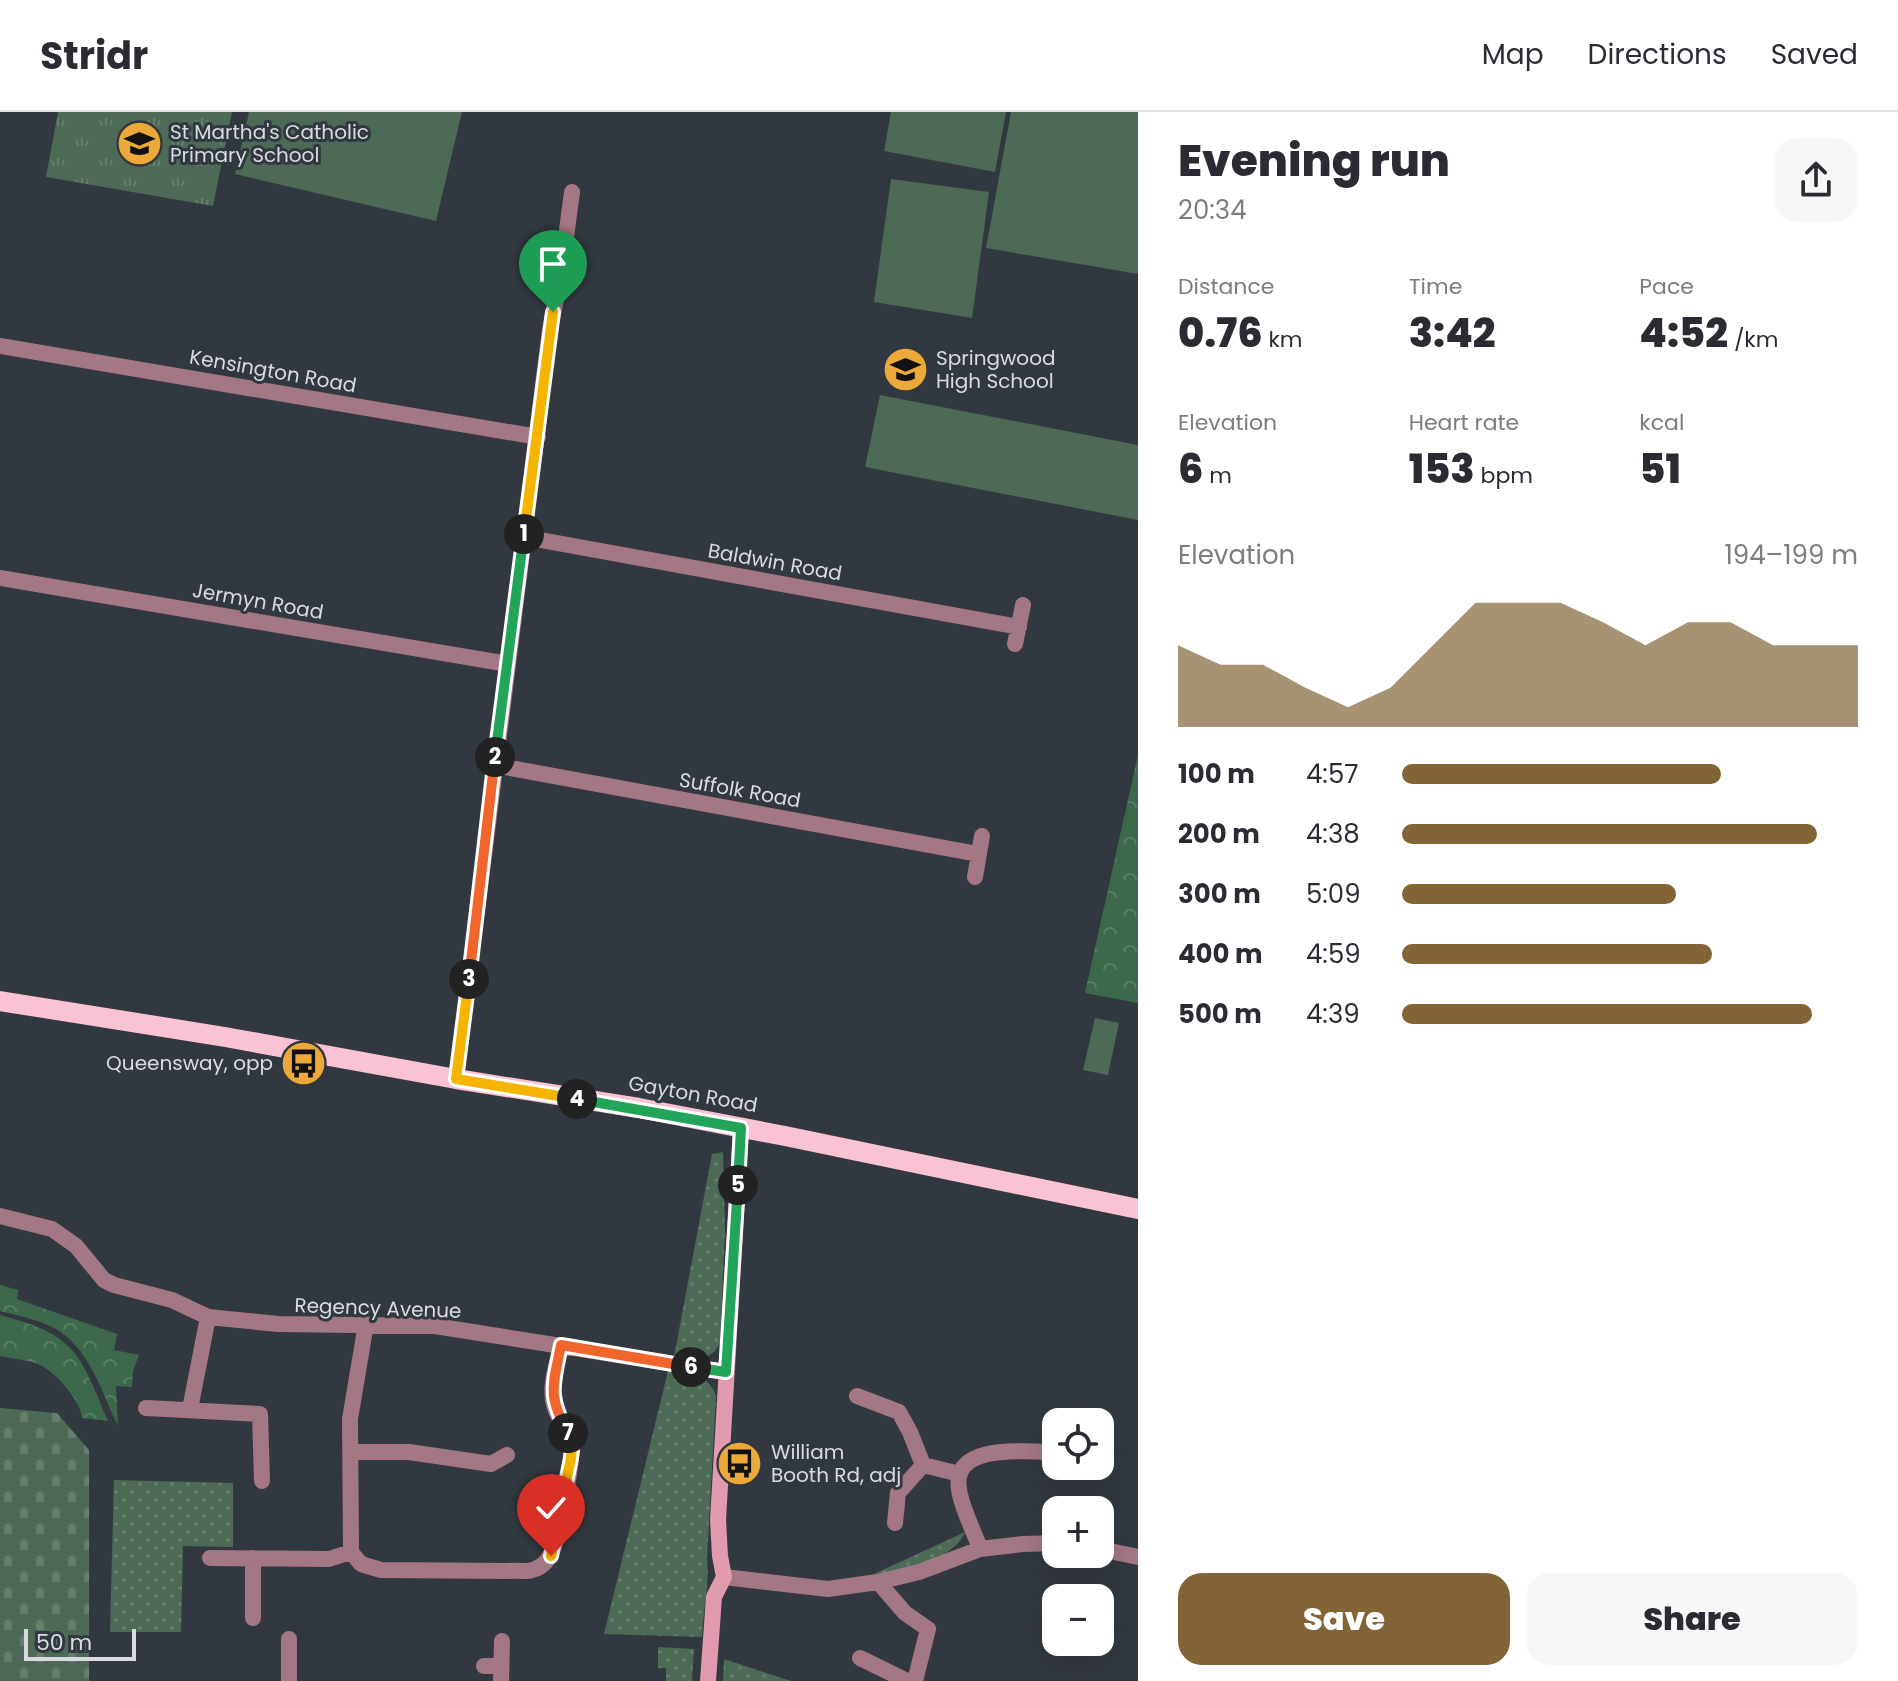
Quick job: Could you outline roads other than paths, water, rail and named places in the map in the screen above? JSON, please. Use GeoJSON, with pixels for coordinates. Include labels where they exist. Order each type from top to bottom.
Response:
{"type":"FeatureCollection","features":[{"type":"Feature","properties":{"kind":"main road","name":"Gayton Road"},"geometry":{"type":"LineString","coordinates":[[0,1001],[639,1108],[1138,1209]]}},
{"type":"Feature","properties":{"kind":"street"},"geometry":{"type":"LineString","coordinates":[[456,1079],[550,329],[572,192]]}},
{"type":"Feature","properties":{"kind":"street","name":"Kensington Road"},"geometry":{"type":"LineString","coordinates":[[0,346],[538,437]]}},
{"type":"Feature","properties":{"kind":"street","name":"Baldwin Road"},"geometry":{"type":"LineString","coordinates":[[524,537],[1019,627]]}},
{"type":"Feature","properties":{"kind":"street","name":"Jermyn Road"},"geometry":{"type":"LineString","coordinates":[[0,578],[508,664]]}},
{"type":"Feature","properties":{"kind":"street"},"geometry":{"type":"LineString","coordinates":[[1015,644],[1023,605]]}},
{"type":"Feature","properties":{"kind":"street","name":"Suffolk Road"},"geometry":{"type":"LineString","coordinates":[[494,765],[978,854]]}},
{"type":"Feature","properties":{"kind":"street"},"geometry":{"type":"LineString","coordinates":[[975,877],[982,836]]}},
{"type":"Feature","properties":{"kind":"street"},"geometry":{"type":"LineString","coordinates":[[708,1681],[714,1597],[724,1577],[718,1520],[741,1128]]}},
{"type":"Feature","properties":{"kind":"street","name":"Regency Avenue"},"geometry":{"type":"LineString","coordinates":[[0,1216],[52,1229],[76,1246],[104,1280],[114,1285],[172,1300],[208,1317],[278,1324],[435,1326],[726,1372]]}},
{"type":"Feature","properties":{"kind":"street"},"geometry":{"type":"LineString","coordinates":[[190,1409],[208,1317]]}},
{"type":"Feature","properties":{"kind":"street"},"geometry":{"type":"LineString","coordinates":[[366,1324],[350,1419],[351,1552],[361,1564],[381,1570],[527,1571],[541,1567],[551,1556],[572,1449],[553,1398],[561,1345]]}},
{"type":"Feature","properties":{"kind":"street"},"geometry":{"type":"LineString","coordinates":[[857,1396],[899,1412],[923,1465]]}},
{"type":"Feature","properties":{"kind":"street"},"geometry":{"type":"LineString","coordinates":[[146,1408],[260,1414],[262,1481]]}},
{"type":"Feature","properties":{"kind":"street"},"geometry":{"type":"LineString","coordinates":[[351,1452],[423,1453],[491,1464],[507,1455]]}},
{"type":"Feature","properties":{"kind":"street"},"geometry":{"type":"LineString","coordinates":[[980,1549],[958,1489],[960,1474],[969,1461],[979,1457],[1004,1452],[1042,1452]]}},
{"type":"Feature","properties":{"kind":"street"},"geometry":{"type":"LineString","coordinates":[[923,1465],[960,1474]]}},
{"type":"Feature","properties":{"kind":"street"},"geometry":{"type":"LineString","coordinates":[[895,1523],[898,1493],[923,1465]]}},
{"type":"Feature","properties":{"kind":"street"},"geometry":{"type":"LineString","coordinates":[[724,1577],[828,1589],[919,1572],[980,1549],[1042,1543]]}},
{"type":"Feature","properties":{"kind":"street"},"geometry":{"type":"LineString","coordinates":[[210,1558],[329,1559],[351,1552]]}},
{"type":"Feature","properties":{"kind":"street"},"geometry":{"type":"LineString","coordinates":[[1114,1552],[1138,1557]]}},
{"type":"Feature","properties":{"kind":"street"},"geometry":{"type":"LineString","coordinates":[[253,1558],[253,1618]]}},
{"type":"Feature","properties":{"kind":"street"},"geometry":{"type":"LineString","coordinates":[[878,1582],[905,1613],[928,1629],[915,1681]]}},
{"type":"Feature","properties":{"kind":"street"},"geometry":{"type":"LineString","coordinates":[[289,1639],[289,1681]]}},
{"type":"Feature","properties":{"kind":"street"},"geometry":{"type":"LineString","coordinates":[[484,1666],[501,1674],[502,1641]]}},
{"type":"Feature","properties":{"kind":"street"},"geometry":{"type":"LineString","coordinates":[[860,1658],[907,1681]]}},
{"type":"Feature","properties":{"kind":"place","name":"St Martha's Catholic Primary School"},"geometry":{"type":"Point","coordinates":[139,144]}},
{"type":"Feature","properties":{"kind":"place","name":"Springwood High School"},"geometry":{"type":"Point","coordinates":[905,370]}},
{"type":"Feature","properties":{"kind":"place","name":"Queensway, opp"},"geometry":{"type":"Point","coordinates":[304,1063]}},
{"type":"Feature","properties":{"kind":"place","name":"William Booth Rd, adj"},"geometry":{"type":"Point","coordinates":[740,1463]}}]}
